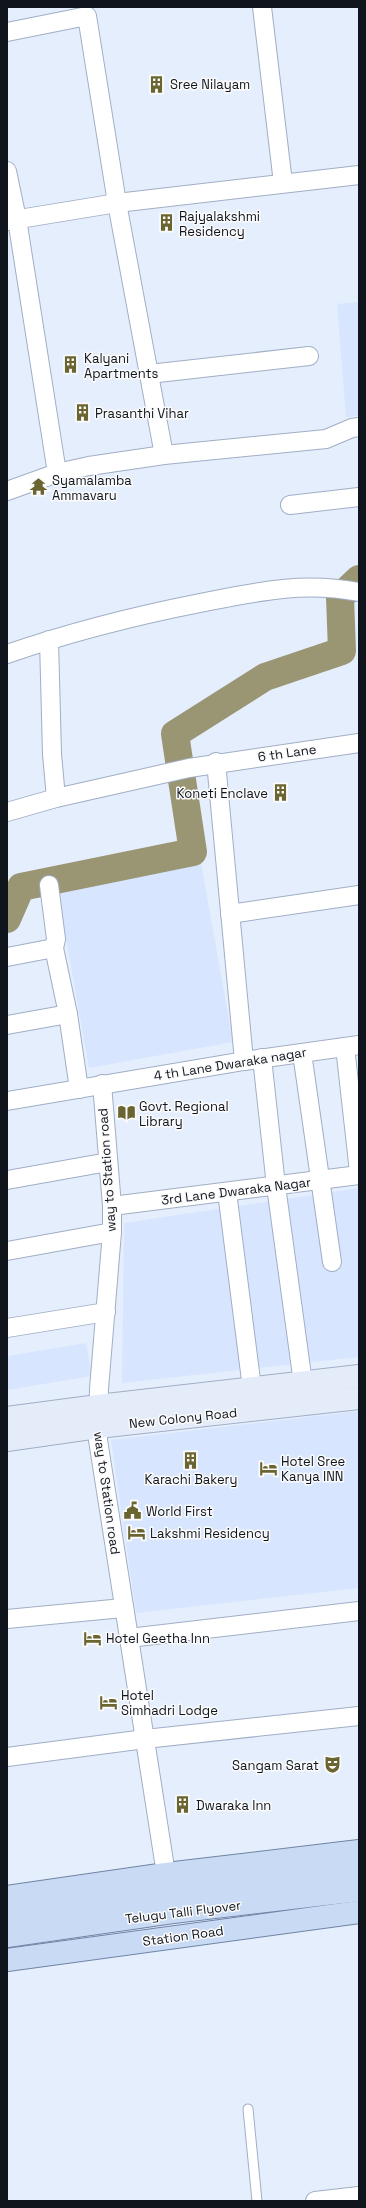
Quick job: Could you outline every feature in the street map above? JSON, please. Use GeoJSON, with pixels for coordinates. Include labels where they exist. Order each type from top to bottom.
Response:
{"type":"FeatureCollection","features":[{"type":"Feature","properties":{"kind":"main road","name":"New Colony Road"},"geometry":{"type":"LineString","coordinates":[[7,1418],[359,1376]]}},
{"type":"Feature","properties":{"kind":"main road","name":"New Colony Road"},"geometry":{"type":"LineString","coordinates":[[7,1440],[98,1427],[359,1398]]}},
{"type":"Feature","properties":{"kind":"main road"},"geometry":{"type":"LineString","coordinates":[[7,1897],[166,1874],[359,1851]]}},
{"type":"Feature","properties":{"kind":"main road","name":"Telugu Talli Flyover"},"geometry":{"type":"LineString","coordinates":[[7,1916],[170,1893],[359,1871]]}},
{"type":"Feature","properties":{"kind":"main road","name":"Telugu Talli Flyover"},"geometry":{"type":"LineString","coordinates":[[7,1936],[173,1912],[359,1890]]}},
{"type":"Feature","properties":{"kind":"main road","name":"Station Road"},"geometry":{"type":"LineString","coordinates":[[7,1960],[359,1912]]}},
{"type":"Feature","properties":{"kind":"street"},"geometry":{"type":"LineString","coordinates":[[262,7],[283,183]]}},
{"type":"Feature","properties":{"kind":"street"},"geometry":{"type":"LineString","coordinates":[[7,32],[86,12],[117,203],[164,455]]}},
{"type":"Feature","properties":{"kind":"street"},"geometry":{"type":"LineString","coordinates":[[7,171],[12,220],[57,473]]}},
{"type":"Feature","properties":{"kind":"street"},"geometry":{"type":"LineString","coordinates":[[12,220],[117,203],[359,175]]}},
{"type":"Feature","properties":{"kind":"street"},"geometry":{"type":"LineString","coordinates":[[149,374],[309,356]]}},
{"type":"Feature","properties":{"kind":"street"},"geometry":{"type":"LineString","coordinates":[[7,491],[57,473],[89,466],[164,455],[326,440],[352,428],[359,428]]}},
{"type":"Feature","properties":{"kind":"street"},"geometry":{"type":"LineString","coordinates":[[290,505],[359,497]]}},
{"type":"Feature","properties":{"kind":"street"},"geometry":{"type":"LineString","coordinates":[[7,654],[49,640],[130,617],[258,591],[302,586],[333,587],[359,592]]}},
{"type":"Feature","properties":{"kind":"street"},"geometry":{"type":"LineString","coordinates":[[49,640],[52,754],[56,798]]}},
{"type":"Feature","properties":{"kind":"street","name":"6 th Lane"},"geometry":{"type":"LineString","coordinates":[[7,812],[56,798],[216,762],[359,742]]}},
{"type":"Feature","properties":{"kind":"street"},"geometry":{"type":"LineString","coordinates":[[216,762],[244,1061]]}},
{"type":"Feature","properties":{"kind":"street"},"geometry":{"type":"LineString","coordinates":[[49,885],[56,939],[54,948],[68,1014],[79,1089]]}},
{"type":"Feature","properties":{"kind":"street"},"geometry":{"type":"LineString","coordinates":[[230,914],[359,895]]}},
{"type":"Feature","properties":{"kind":"street"},"geometry":{"type":"LineString","coordinates":[[7,957],[54,948]]}},
{"type":"Feature","properties":{"kind":"street"},"geometry":{"type":"LineString","coordinates":[[7,1025],[68,1014]]}},
{"type":"Feature","properties":{"kind":"street"},"geometry":{"type":"LineString","coordinates":[[352,1046],[359,1172]]}},
{"type":"Feature","properties":{"kind":"street","name":"4 th Lane Dwaraka nagar"},"geometry":{"type":"LineString","coordinates":[[7,1102],[102,1084],[262,1058],[352,1046]]}},
{"type":"Feature","properties":{"kind":"street"},"geometry":{"type":"LineString","coordinates":[[302,1053],[319,1180],[332,1262]]}},
{"type":"Feature","properties":{"kind":"street"},"geometry":{"type":"LineString","coordinates":[[262,1058],[276,1186],[303,1383]]}},
{"type":"Feature","properties":{"kind":"street","name":"way to Station road"},"geometry":{"type":"LineString","coordinates":[[102,1084],[112,1206],[112,1232],[98,1406],[100,1466],[166,1874]]}},
{"type":"Feature","properties":{"kind":"street"},"geometry":{"type":"LineString","coordinates":[[7,1180],[108,1162]]}},
{"type":"Feature","properties":{"kind":"street","name":"3rd Lane Dwaraka Nagar"},"geometry":{"type":"LineString","coordinates":[[112,1206],[359,1175]]}},
{"type":"Feature","properties":{"kind":"street"},"geometry":{"type":"LineString","coordinates":[[227,1192],[252,1388]]}},
{"type":"Feature","properties":{"kind":"street"},"geometry":{"type":"LineString","coordinates":[[7,1251],[112,1232]]}},
{"type":"Feature","properties":{"kind":"street"},"geometry":{"type":"LineString","coordinates":[[7,1328],[106,1312]]}},
{"type":"Feature","properties":{"kind":"street"},"geometry":{"type":"LineString","coordinates":[[7,1619],[123,1608]]}},
{"type":"Feature","properties":{"kind":"street"},"geometry":{"type":"LineString","coordinates":[[129,1638],[359,1611]]}},
{"type":"Feature","properties":{"kind":"street"},"geometry":{"type":"LineString","coordinates":[[7,1757],[145,1739],[359,1716]]}},
{"type":"Feature","properties":{"kind":"street"},"geometry":{"type":"LineString","coordinates":[[315,2201],[359,2196]]}},
{"type":"Feature","properties":{"kind":"lane"},"geometry":{"type":"LineString","coordinates":[[248,2108],[256,2201]]}},
{"type":"Feature","properties":{"kind":"shaded area"},"geometry":{"type":"Polygon","coordinates":[[[359,302],[359,416],[346,417],[337,304],[359,302]]]}},
{"type":"Feature","properties":{"kind":"shaded area"},"geometry":{"type":"Polygon","coordinates":[[[201,863],[233,1042],[89,1068],[57,888],[201,863]]]}},
{"type":"Feature","properties":{"kind":"shaded area"},"geometry":{"type":"Polygon","coordinates":[[[359,1188],[359,1357],[122,1383],[124,1223],[359,1188]]]}},
{"type":"Feature","properties":{"kind":"shaded area"},"geometry":{"type":"Polygon","coordinates":[[[86,1343],[92,1376],[7,1390],[7,1356],[86,1343]]]}},
{"type":"Feature","properties":{"kind":"shaded area"},"geometry":{"type":"Polygon","coordinates":[[[359,1411],[359,1588],[136,1613],[111,1440],[359,1411]]]}},
{"type":"Feature","properties":{"kind":"waterway"},"geometry":{"type":"LineString","coordinates":[[7,919],[21,887],[193,852],[175,734],[265,677],[342,651],[340,597],[359,579]]}},
{"type":"Feature","properties":{"kind":"place","name":"Sree Nilayam"},"geometry":{"type":"Point","coordinates":[157,84]}},
{"type":"Feature","properties":{"kind":"place","name":"Rajyalakshmi Residency"},"geometry":{"type":"Point","coordinates":[166,223]}},
{"type":"Feature","properties":{"kind":"place","name":"Kalyani Apartments"},"geometry":{"type":"Point","coordinates":[71,365]}},
{"type":"Feature","properties":{"kind":"place","name":"Prasanthi Vihar"},"geometry":{"type":"Point","coordinates":[82,413]}},
{"type":"Feature","properties":{"kind":"place","name":"Syamalamba Ammavaru"},"geometry":{"type":"Point","coordinates":[39,487]}},
{"type":"Feature","properties":{"kind":"place","name":"Koneti Enclave"},"geometry":{"type":"Point","coordinates":[281,793]}},
{"type":"Feature","properties":{"kind":"place","name":"Govt. Regional Library"},"geometry":{"type":"Point","coordinates":[126,1113]}},
{"type":"Feature","properties":{"kind":"place","name":"Karachi Bakery"},"geometry":{"type":"Point","coordinates":[191,1460]}},
{"type":"Feature","properties":{"kind":"place","name":"Hotel Sree Kanya INN"},"geometry":{"type":"Point","coordinates":[268,1468]}},
{"type":"Feature","properties":{"kind":"place","name":"World First"},"geometry":{"type":"Point","coordinates":[133,1511]}},
{"type":"Feature","properties":{"kind":"place","name":"Lakshmi Residency"},"geometry":{"type":"Point","coordinates":[137,1533]}},
{"type":"Feature","properties":{"kind":"place","name":"Hotel Geetha Inn"},"geometry":{"type":"Point","coordinates":[93,1638]}},
{"type":"Feature","properties":{"kind":"place","name":"Hotel Simhadri Lodge"},"geometry":{"type":"Point","coordinates":[108,1702]}},
{"type":"Feature","properties":{"kind":"place","name":"Sangam Sarat"},"geometry":{"type":"Point","coordinates":[332,1765]}},
{"type":"Feature","properties":{"kind":"place","name":"Dwaraka Inn"},"geometry":{"type":"Point","coordinates":[183,1805]}}]}
